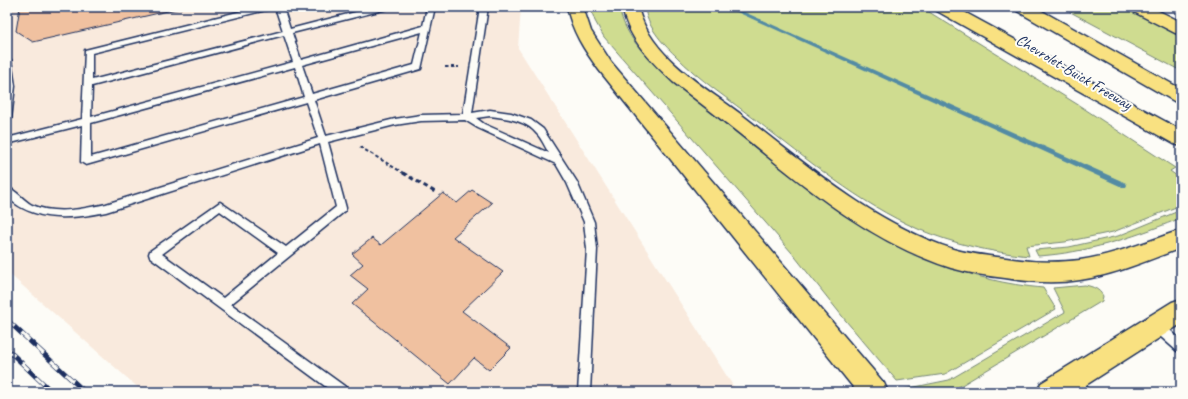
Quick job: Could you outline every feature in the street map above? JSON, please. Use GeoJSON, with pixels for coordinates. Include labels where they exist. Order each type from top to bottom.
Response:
{"type":"FeatureCollection","features":[{"type":"Feature","properties":{"kind":"main road"},"geometry":{"type":"LineString","coordinates":[[575,7],[577,19],[582,32],[605,66],[874,392]]}},
{"type":"Feature","properties":{"kind":"main road"},"geometry":{"type":"LineString","coordinates":[[630,7],[636,27],[646,43],[680,78],[850,208],[882,227],[914,243],[951,258],[983,266],[1041,272],[1095,267],[1181,239]]}},
{"type":"Feature","properties":{"kind":"main road"},"geometry":{"type":"LineString","coordinates":[[943,7],[1181,138]]}},
{"type":"Feature","properties":{"kind":"main road","name":"Chevrolet-Buick Freeway"},"geometry":{"type":"LineString","coordinates":[[966,7],[1181,138]]}},
{"type":"Feature","properties":{"kind":"main road","name":"Chevrolet-Buick Freeway"},"geometry":{"type":"LineString","coordinates":[[1023,7],[1181,97]]}},
{"type":"Feature","properties":{"kind":"main road"},"geometry":{"type":"LineString","coordinates":[[1138,7],[1181,29]]}},
{"type":"Feature","properties":{"kind":"main road"},"geometry":{"type":"LineString","coordinates":[[1069,388],[1181,310]]}},
{"type":"Feature","properties":{"kind":"lane"},"geometry":{"type":"LineString","coordinates":[[267,7],[88,52],[86,162],[418,67],[431,7]]}},
{"type":"Feature","properties":{"kind":"lane"},"geometry":{"type":"LineString","coordinates":[[223,304],[341,208],[322,140],[279,7]]}},
{"type":"Feature","properties":{"kind":"lane"},"geometry":{"type":"LineString","coordinates":[[87,84],[384,7]]}},
{"type":"Feature","properties":{"kind":"lane"},"geometry":{"type":"LineString","coordinates":[[468,117],[484,7]]}},
{"type":"Feature","properties":{"kind":"lane"},"geometry":{"type":"LineString","coordinates":[[7,141],[86,121],[426,28]]}},
{"type":"Feature","properties":{"kind":"lane"},"geometry":{"type":"LineString","coordinates":[[7,60],[9,86],[7,119]]}},
{"type":"Feature","properties":{"kind":"lane"},"geometry":{"type":"LineString","coordinates":[[7,191],[15,200],[29,208],[49,213],[76,214],[106,208],[322,140],[408,120],[444,116],[468,117],[490,113],[511,116],[528,122],[540,131],[572,182],[589,222],[592,249],[584,392]]}},
{"type":"Feature","properties":{"kind":"lane"},"geometry":{"type":"LineString","coordinates":[[468,117],[481,126],[558,161]]}},
{"type":"Feature","properties":{"kind":"lane"},"geometry":{"type":"LineString","coordinates":[[287,252],[220,206],[154,254],[343,392]]}},
{"type":"Feature","properties":{"kind":"lane"},"geometry":{"type":"LineString","coordinates":[[1157,326],[1181,347]]}},
{"type":"Feature","properties":{"kind":"path"},"geometry":{"type":"LineString","coordinates":[[445,67],[459,67]]}},
{"type":"Feature","properties":{"kind":"path"},"geometry":{"type":"LineString","coordinates":[[360,146],[435,192]]}},
{"type":"Feature","properties":{"kind":"shaded area"},"geometry":{"type":"Polygon","coordinates":[[[7,7],[521,7],[518,48],[737,392],[143,392],[7,272],[7,7]]]}},
{"type":"Feature","properties":{"kind":"green space"},"geometry":{"type":"Polygon","coordinates":[[[590,7],[619,7],[622,19],[633,40],[648,58],[666,75],[758,150],[845,214],[890,241],[938,263],[989,279],[1043,288],[1056,309],[945,374],[897,381],[846,321],[792,253],[604,37],[595,21],[590,7]]]}},
{"type":"Feature","properties":{"kind":"green space"},"geometry":{"type":"Polygon","coordinates":[[[645,7],[921,7],[1080,106],[1175,168],[1170,171],[1181,179],[1181,205],[1113,232],[1065,242],[1026,246],[1029,256],[972,247],[945,239],[918,229],[896,218],[855,194],[834,180],[704,81],[684,64],[660,39],[648,20],[645,7]]]}},
{"type":"Feature","properties":{"kind":"green space"},"geometry":{"type":"Polygon","coordinates":[[[1061,7],[1124,7],[1181,37],[1181,71],[1061,7]]]}},
{"type":"Feature","properties":{"kind":"green space"},"geometry":{"type":"Polygon","coordinates":[[[1181,210],[1181,218],[1108,244],[1073,252],[1038,256],[1035,250],[1069,247],[1118,236],[1181,210]]]}},
{"type":"Feature","properties":{"kind":"green space"},"geometry":{"type":"Polygon","coordinates":[[[1085,285],[1098,290],[1103,296],[1102,301],[950,392],[909,392],[905,389],[949,380],[1065,312],[1053,288],[1085,285]]]}},
{"type":"Feature","properties":{"kind":"building"},"geometry":{"type":"Polygon","coordinates":[[[20,7],[185,7],[33,42],[16,31],[20,7]]]}},
{"type":"Feature","properties":{"kind":"building"},"geometry":{"type":"Polygon","coordinates":[[[472,190],[492,203],[453,237],[503,272],[462,311],[511,348],[489,370],[474,358],[450,384],[352,304],[368,289],[350,275],[363,264],[352,254],[372,238],[381,245],[443,193],[457,203],[472,190]]]}},
{"type":"Feature","properties":{"kind":"waterway"},"geometry":{"type":"LineString","coordinates":[[729,7],[1124,185]]}},
{"type":"Feature","properties":{"kind":"railway"},"geometry":{"type":"LineString","coordinates":[[7,320],[85,392]]}},
{"type":"Feature","properties":{"kind":"railway"},"geometry":{"type":"LineString","coordinates":[[7,349],[52,392]]}}]}
